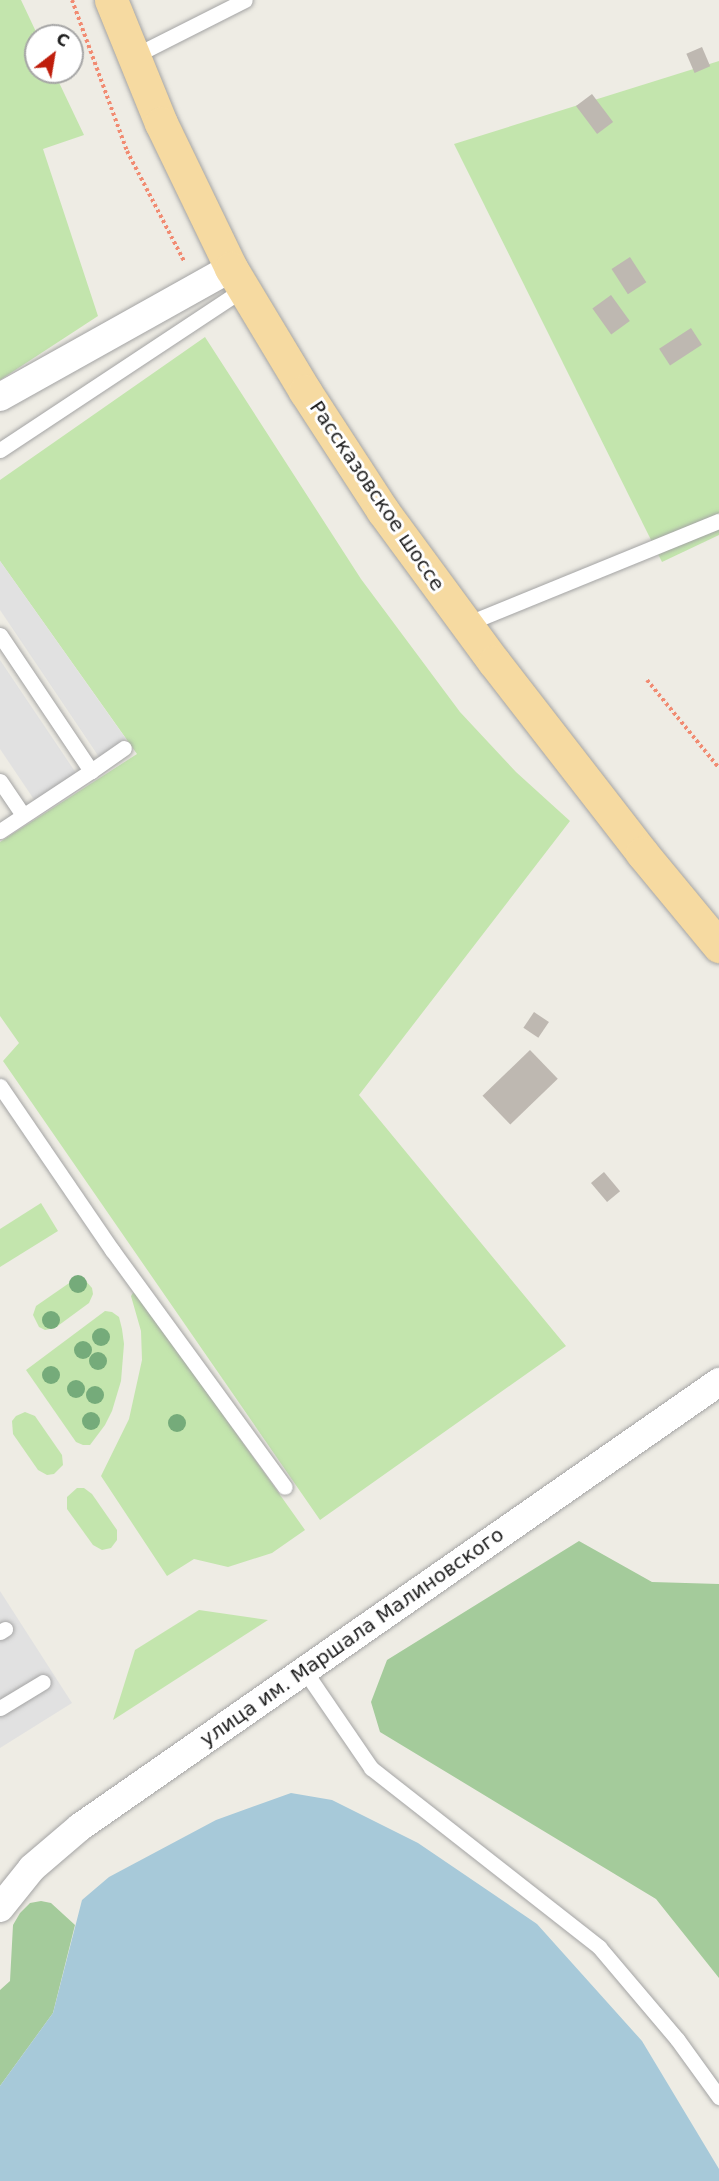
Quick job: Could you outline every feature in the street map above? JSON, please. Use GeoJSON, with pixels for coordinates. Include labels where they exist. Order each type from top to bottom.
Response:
{"type":"FeatureCollection","features":[{"type":"Feature","properties":{"kind":"main road","name":"Рассказовское шоссе"},"geometry":{"type":"LineString","coordinates":[[111,0],[161,123],[237,279],[383,511],[466,624],[642,853],[719,946]]}},
{"type":"Feature","properties":{"kind":"street"},"geometry":{"type":"LineString","coordinates":[[0,397],[197,287],[237,279]]}},
{"type":"Feature","properties":{"kind":"street","name":"улица им. Маршала Малиновского"},"geometry":{"type":"LineString","coordinates":[[0,1908],[32,1868],[80,1827],[714,1382]]}},
{"type":"Feature","properties":{"kind":"lane"},"geometry":{"type":"LineString","coordinates":[[134,56],[245,0]]}},
{"type":"Feature","properties":{"kind":"lane"},"geometry":{"type":"LineString","coordinates":[[0,450],[237,279]]}},
{"type":"Feature","properties":{"kind":"lane"},"geometry":{"type":"LineString","coordinates":[[466,624],[719,521]]}},
{"type":"Feature","properties":{"kind":"lane"},"geometry":{"type":"LineString","coordinates":[[0,635],[91,771]]}},
{"type":"Feature","properties":{"kind":"lane"},"geometry":{"type":"LineString","coordinates":[[0,831],[124,748]]}},
{"type":"Feature","properties":{"kind":"lane"},"geometry":{"type":"LineString","coordinates":[[0,781],[23,815]]}},
{"type":"Feature","properties":{"kind":"lane"},"geometry":{"type":"LineString","coordinates":[[0,1086],[111,1250],[285,1487]]}},
{"type":"Feature","properties":{"kind":"lane"},"geometry":{"type":"LineString","coordinates":[[304,1670],[371,1768],[599,1947],[678,2039],[719,2097]]}},
{"type":"Feature","properties":{"kind":"lane"},"geometry":{"type":"LineString","coordinates":[[0,1708],[43,1682]]}},
{"type":"Feature","properties":{"kind":"path"},"geometry":{"type":"LineString","coordinates":[[72,0],[127,151],[197,287]]}},
{"type":"Feature","properties":{"kind":"path"},"geometry":{"type":"LineString","coordinates":[[647,680],[719,768]]}},
{"type":"Feature","properties":{"kind":"green space"},"geometry":{"type":"Polygon","coordinates":[[[0,0],[21,0],[32,24],[24,24],[24,84],[60,84],[84,135],[43,149],[98,316],[0,380],[0,0]]]}},
{"type":"Feature","properties":{"kind":"green space"},"geometry":{"type":"Polygon","coordinates":[[[719,61],[719,535],[662,562],[454,144],[719,61]]]}},
{"type":"Feature","properties":{"kind":"green space"},"geometry":{"type":"Polygon","coordinates":[[[205,337],[361,579],[460,712],[516,772],[570,821],[359,1095],[566,1346],[320,1520],[3,1061],[19,1043],[0,1016],[0,842],[137,754],[0,561],[0,480],[205,337]]]}},
{"type":"Feature","properties":{"kind":"green space"},"geometry":{"type":"Polygon","coordinates":[[[41,1203],[58,1231],[0,1267],[0,1229],[41,1203]]]}},
{"type":"Feature","properties":{"kind":"green space"},"geometry":{"type":"Polygon","coordinates":[[[75,1279],[85,1280],[92,1288],[93,1294],[89,1303],[55,1328],[45,1330],[39,1327],[33,1315],[36,1306],[75,1279]]]}},
{"type":"Feature","properties":{"kind":"green space"},"geometry":{"type":"Polygon","coordinates":[[[133,1293],[137,1294],[305,1530],[272,1553],[228,1567],[194,1559],[167,1576],[101,1476],[129,1419],[142,1360],[141,1331],[131,1296],[133,1293]]]}},
{"type":"Feature","properties":{"kind":"green space"},"geometry":{"type":"Polygon","coordinates":[[[105,1311],[112,1312],[119,1317],[122,1329],[124,1344],[121,1381],[105,1425],[90,1445],[83,1445],[76,1442],[26,1370],[105,1311]]]}},
{"type":"Feature","properties":{"kind":"green space"},"geometry":{"type":"Polygon","coordinates":[[[25,1412],[35,1416],[62,1455],[63,1465],[54,1474],[47,1475],[38,1470],[13,1434],[12,1421],[16,1416],[25,1412]]]}},
{"type":"Feature","properties":{"kind":"green space"},"geometry":{"type":"Polygon","coordinates":[[[77,1488],[84,1488],[92,1494],[117,1530],[117,1540],[111,1548],[102,1550],[93,1545],[67,1509],[67,1497],[77,1488]]]}},
{"type":"Feature","properties":{"kind":"green space"},"geometry":{"type":"Polygon","coordinates":[[[579,1541],[652,1582],[719,1584],[719,1978],[656,1899],[380,1732],[371,1702],[387,1660],[579,1541]]]}},
{"type":"Feature","properties":{"kind":"green space"},"geometry":{"type":"Polygon","coordinates":[[[199,1610],[268,1620],[113,1720],[135,1650],[199,1610]]]}},
{"type":"Feature","properties":{"kind":"green space"},"geometry":{"type":"Polygon","coordinates":[[[41,1901],[51,1903],[75,1925],[53,2013],[0,2086],[0,1990],[10,1981],[13,1925],[30,1903],[41,1901]]]}},
{"type":"Feature","properties":{"kind":"shaded area"},"geometry":{"type":"Polygon","coordinates":[[[0,561],[126,739],[99,757],[0,610],[0,561]]]}},
{"type":"Feature","properties":{"kind":"shaded area"},"geometry":{"type":"Polygon","coordinates":[[[0,660],[76,773],[35,801],[0,749],[0,660]]]}},
{"type":"Feature","properties":{"kind":"shaded area"},"geometry":{"type":"Polygon","coordinates":[[[0,1591],[72,1703],[0,1748],[0,1591]]]}},
{"type":"Feature","properties":{"kind":"water"},"geometry":{"type":"Polygon","coordinates":[[[291,1793],[332,1800],[418,1843],[537,1924],[642,2041],[719,2169],[719,2181],[0,2181],[0,2086],[53,2013],[82,1900],[109,1877],[216,1820],[291,1793]]]}},
{"type":"Feature","properties":{"kind":"building"},"geometry":{"type":"Polygon","coordinates":[[[702,47],[710,66],[695,73],[686,54],[702,47]]]}},
{"type":"Feature","properties":{"kind":"building"},"geometry":{"type":"Polygon","coordinates":[[[592,94],[613,122],[597,134],[576,106],[592,94]]]}},
{"type":"Feature","properties":{"kind":"building"},"geometry":{"type":"Polygon","coordinates":[[[630,257],[646,282],[628,294],[612,269],[630,257]]]}},
{"type":"Feature","properties":{"kind":"building"},"geometry":{"type":"Polygon","coordinates":[[[611,295],[630,321],[611,334],[592,309],[611,295]]]}},
{"type":"Feature","properties":{"kind":"building"},"geometry":{"type":"Polygon","coordinates":[[[691,328],[702,345],[670,365],[659,349],[691,328]]]}},
{"type":"Feature","properties":{"kind":"building"},"geometry":{"type":"Polygon","coordinates":[[[534,1012],[549,1022],[538,1038],[523,1028],[534,1012]]]}},
{"type":"Feature","properties":{"kind":"building"},"geometry":{"type":"Polygon","coordinates":[[[530,1050],[558,1079],[510,1125],[483,1096],[530,1050]]]}},
{"type":"Feature","properties":{"kind":"building"},"geometry":{"type":"Polygon","coordinates":[[[604,1172],[620,1191],[607,1202],[591,1183],[604,1172]]]}}]}
